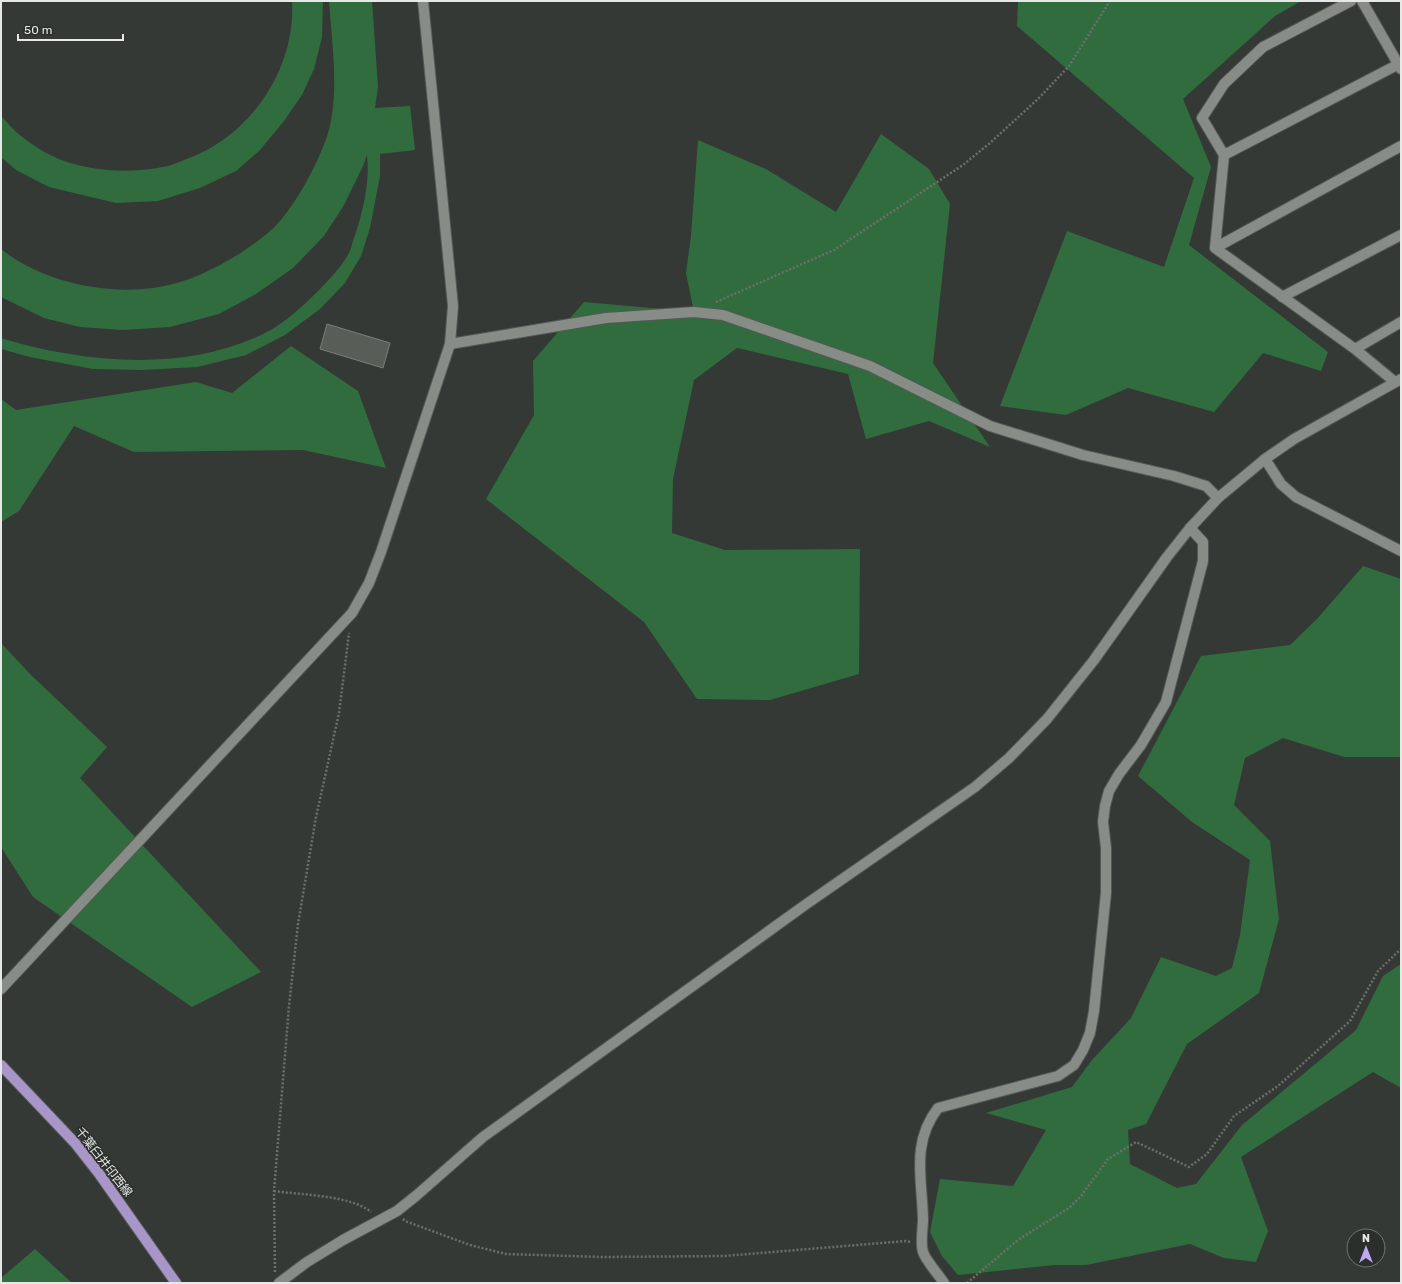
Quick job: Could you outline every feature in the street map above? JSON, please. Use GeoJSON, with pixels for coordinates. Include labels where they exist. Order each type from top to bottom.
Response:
{"type":"FeatureCollection","features":[{"type":"Feature","properties":{"kind":"main road","name":"千葉臼井印西線"},"geometry":{"type":"LineString","coordinates":[[1,1065],[75,1143],[100,1175],[176,1283]]}},
{"type":"Feature","properties":{"kind":"street"},"geometry":{"type":"LineString","coordinates":[[1,989],[352,613],[369,583],[381,552],[450,344],[453,306],[423,1]]}},
{"type":"Feature","properties":{"kind":"street"},"geometry":{"type":"LineString","coordinates":[[1215,248],[1224,155],[1202,118],[1224,84],[1263,47],[1351,1]]}},
{"type":"Feature","properties":{"kind":"street"},"geometry":{"type":"LineString","coordinates":[[1224,155],[1400,65],[1362,1]]}},
{"type":"Feature","properties":{"kind":"street"},"geometry":{"type":"LineString","coordinates":[[1215,248],[1401,146]]}},
{"type":"Feature","properties":{"kind":"street"},"geometry":{"type":"LineString","coordinates":[[1282,297],[1401,235]]}},
{"type":"Feature","properties":{"kind":"street"},"geometry":{"type":"LineString","coordinates":[[277,1279],[343,1240],[397,1211],[483,1137],[805,905],[975,787],[1009,758],[1047,719],[1094,660],[1167,557],[1190,528],[1218,498],[1265,459],[1294,439],[1398,380],[1215,248]]}},
{"type":"Feature","properties":{"kind":"street"},"geometry":{"type":"LineString","coordinates":[[450,344],[606,318],[694,312],[723,315],[870,366],[990,426],[1083,455],[1174,476],[1206,486],[1218,498]]}},
{"type":"Feature","properties":{"kind":"street"},"geometry":{"type":"LineString","coordinates":[[1355,348],[1401,322]]}},
{"type":"Feature","properties":{"kind":"street"},"geometry":{"type":"LineString","coordinates":[[1265,459],[1281,484],[1296,497],[1401,551]]}},
{"type":"Feature","properties":{"kind":"street"},"geometry":{"type":"LineString","coordinates":[[944,1283],[923,1253],[920,1148],[925,1131],[930,1118],[938,1108],[1058,1076],[1074,1065],[1083,1050],[1090,1033],[1094,1011],[1106,893],[1105,806],[1109,791],[1119,774],[1141,745],[1166,702],[1203,561],[1203,542],[1190,528]]}},
{"type":"Feature","properties":{"kind":"path"},"geometry":{"type":"LineString","coordinates":[[715,302],[834,250],[963,165],[990,143],[1039,98],[1069,66],[1110,1]]}},
{"type":"Feature","properties":{"kind":"path"},"geometry":{"type":"LineString","coordinates":[[277,1279],[274,1192],[289,1006],[298,924],[316,817],[339,713],[352,613]]}},
{"type":"Feature","properties":{"kind":"path"},"geometry":{"type":"LineString","coordinates":[[967,1283],[1018,1240],[1069,1208],[1081,1196],[1108,1159],[1136,1142],[1189,1167],[1207,1154],[1234,1116],[1278,1086],[1350,1021],[1378,972],[1401,949]]}},
{"type":"Feature","properties":{"kind":"path"},"geometry":{"type":"LineString","coordinates":[[274,1192],[342,1200],[370,1211],[378,1222]]}},
{"type":"Feature","properties":{"kind":"path"},"geometry":{"type":"LineString","coordinates":[[397,1211],[405,1221],[470,1245],[506,1254],[602,1257],[724,1256],[906,1241],[922,1244]]}},
{"type":"Feature","properties":{"kind":"green space"},"geometry":{"type":"Polygon","coordinates":[[[292,1],[323,1],[322,37],[314,69],[302,95],[284,121],[260,150],[236,171],[200,188],[158,201],[116,203],[49,187],[16,170],[1,157],[1,116],[17,133],[44,152],[64,161],[105,170],[128,171],[166,167],[207,150],[229,136],[248,118],[264,98],[277,76],[286,52],[291,27],[292,1]]]}},
{"type":"Feature","properties":{"kind":"green space"},"geometry":{"type":"Polygon","coordinates":[[[329,1],[372,1],[378,87],[375,108],[410,106],[415,150],[380,154],[380,176],[370,228],[361,256],[345,283],[320,309],[285,335],[246,355],[197,367],[142,370],[93,369],[30,357],[1,349],[1,338],[33,347],[99,358],[134,360],[168,359],[202,354],[234,346],[272,329],[300,308],[327,282],[338,269],[351,249],[363,208],[367,187],[367,155],[344,205],[324,236],[293,268],[256,294],[219,314],[170,327],[123,330],[80,327],[44,318],[1,297],[1,249],[17,260],[55,278],[97,288],[118,290],[139,289],[170,285],[202,274],[223,264],[272,230],[294,203],[306,183],[321,152],[330,126],[333,109],[334,73],[329,1]]]}},
{"type":"Feature","properties":{"kind":"green space"},"geometry":{"type":"Polygon","coordinates":[[[1018,1],[1301,1],[1275,16],[1183,99],[1211,167],[1189,245],[1328,352],[1321,371],[1263,353],[1214,412],[1128,388],[1066,415],[1000,406],[1067,231],[1164,267],[1194,178],[1017,26],[1018,1]]]}},
{"type":"Feature","properties":{"kind":"green space"},"geometry":{"type":"Polygon","coordinates":[[[881,134],[929,169],[950,204],[933,363],[990,447],[929,421],[866,439],[848,374],[737,348],[694,380],[673,479],[672,533],[725,550],[860,549],[859,674],[770,700],[697,699],[644,622],[486,499],[534,415],[533,361],[584,302],[694,312],[686,273],[691,236],[698,140],[766,169],[836,212],[881,134]]]}},
{"type":"Feature","properties":{"kind":"green space"},"geometry":{"type":"Polygon","coordinates":[[[291,346],[358,391],[386,468],[303,450],[134,452],[74,426],[19,511],[1,522],[1,399],[16,410],[196,382],[232,393],[291,346]]]}},
{"type":"Feature","properties":{"kind":"green space"},"geometry":{"type":"Polygon","coordinates":[[[1363,566],[1401,579],[1401,757],[1344,757],[1283,738],[1245,758],[1234,805],[1270,841],[1279,919],[1259,993],[1187,1044],[1146,1124],[1128,1130],[1130,1164],[1177,1188],[1196,1184],[1242,1125],[1356,1030],[1383,976],[1401,964],[1401,1088],[1373,1072],[1241,1157],[1268,1231],[1256,1262],[1224,1258],[1190,1244],[1086,1265],[1055,1265],[958,1275],[942,1256],[930,1232],[940,1179],[1013,1186],[1046,1130],[986,1113],[1072,1087],[1092,1060],[1131,1018],[1161,957],[1216,976],[1232,968],[1240,935],[1250,860],[1192,822],[1138,776],[1201,656],[1290,645],[1317,619],[1363,566]]]}},
{"type":"Feature","properties":{"kind":"green space"},"geometry":{"type":"Polygon","coordinates":[[[1,643],[30,674],[107,747],[80,778],[261,972],[192,1007],[33,897],[1,847],[1,643]]]}},
{"type":"Feature","properties":{"kind":"green space"},"geometry":{"type":"Polygon","coordinates":[[[35,1249],[72,1283],[1,1283],[1,1278],[35,1249]]]}},
{"type":"Feature","properties":{"kind":"building"},"geometry":{"type":"Polygon","coordinates":[[[327,324],[390,343],[383,368],[320,349],[327,324]]]}}]}
